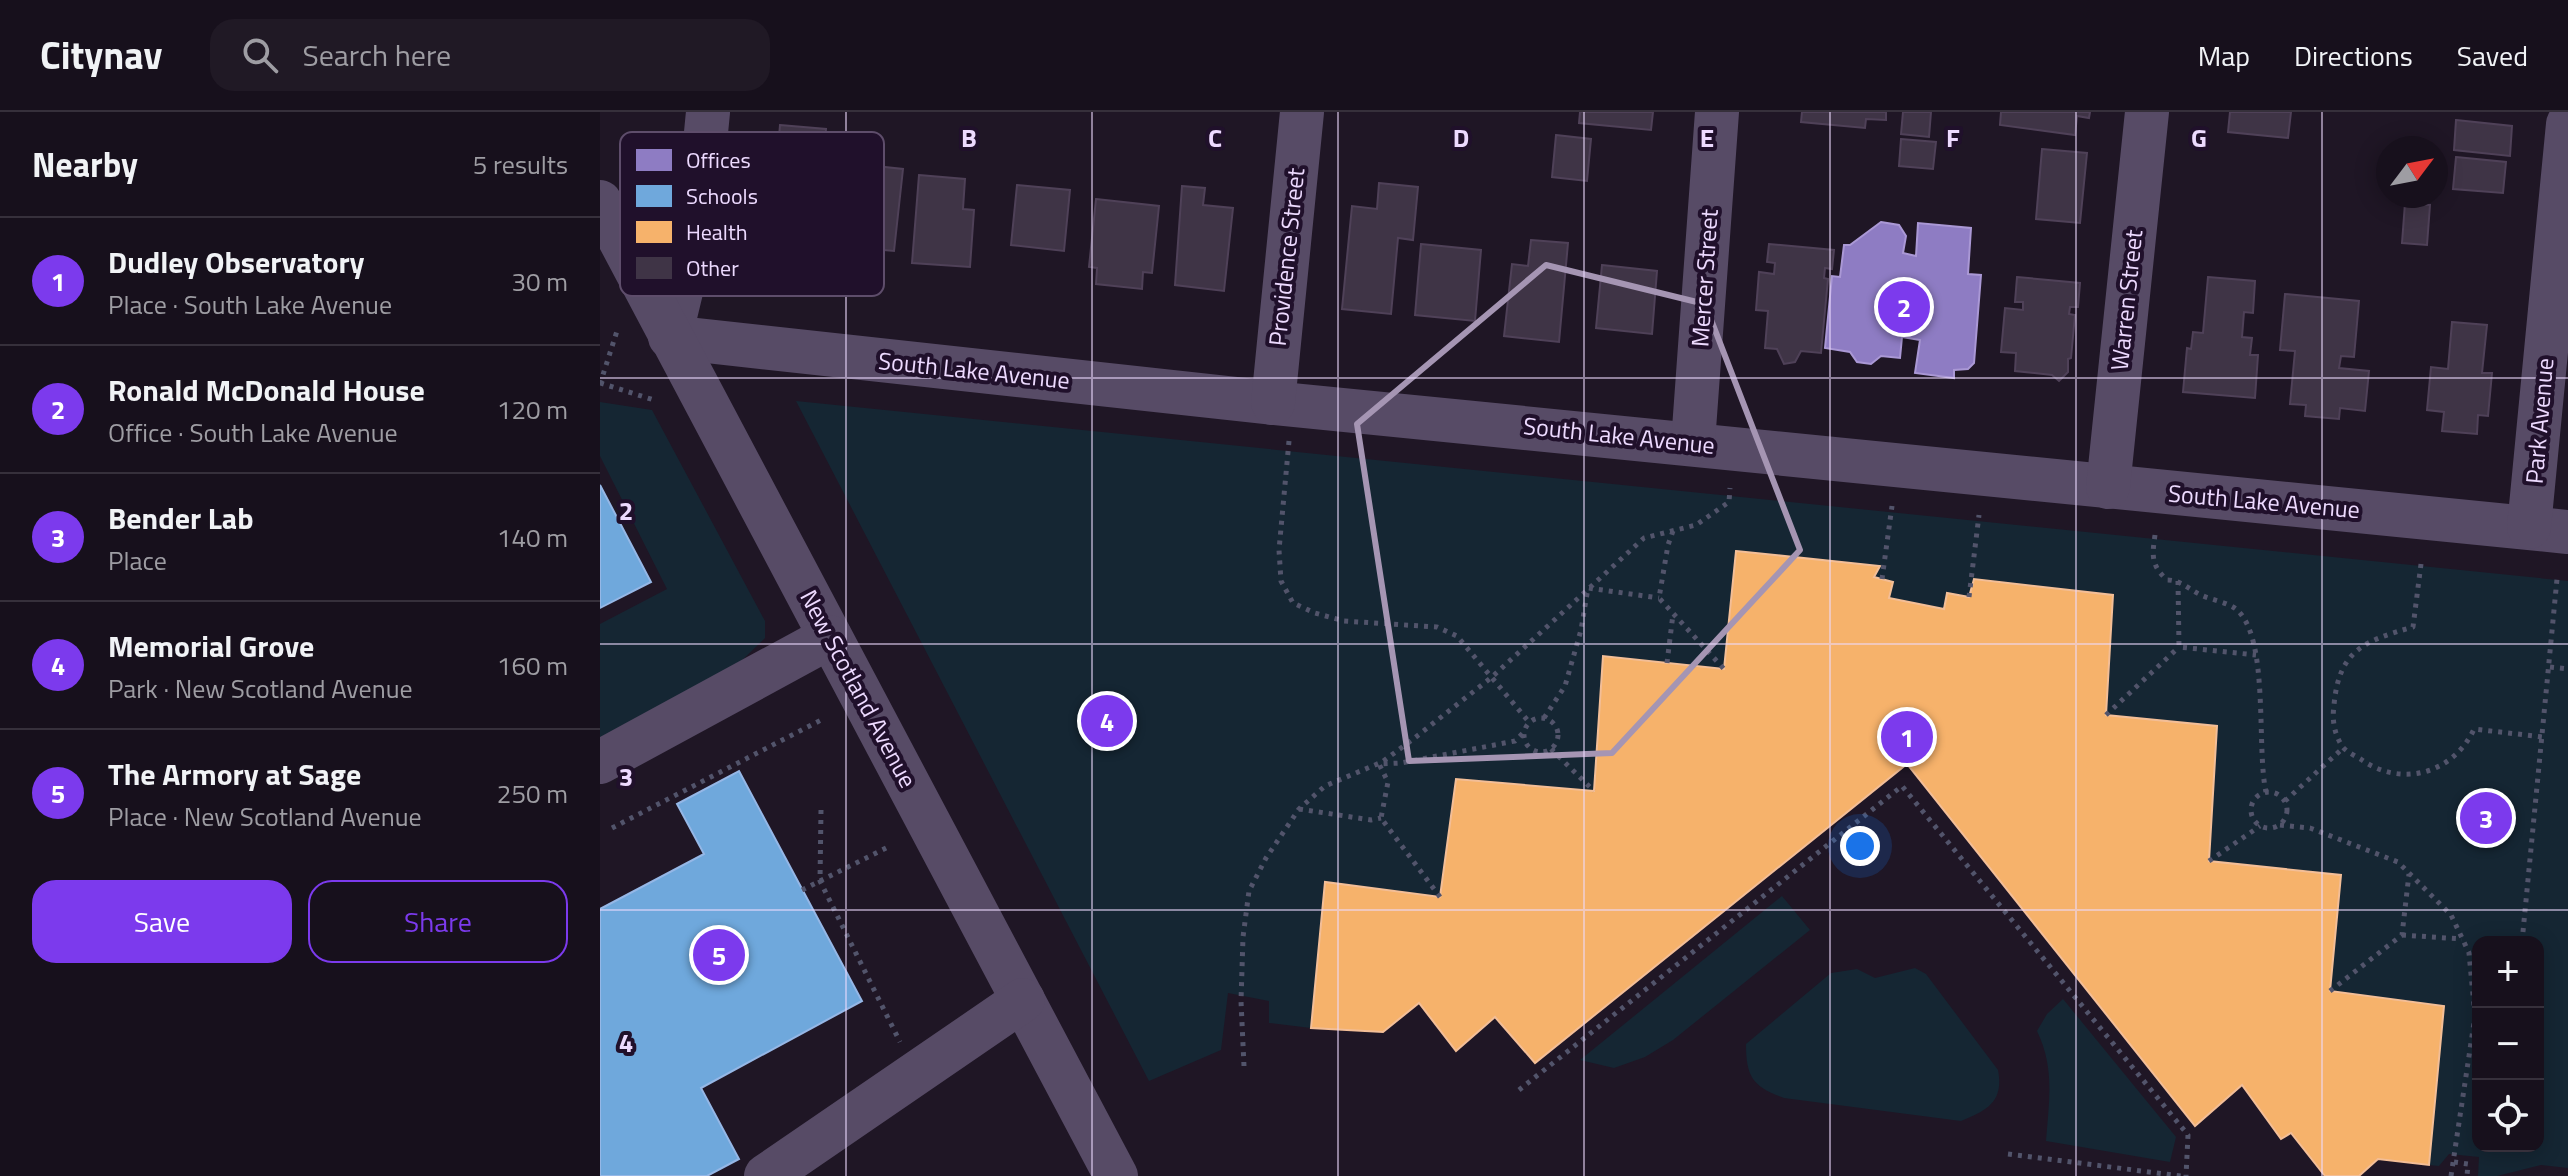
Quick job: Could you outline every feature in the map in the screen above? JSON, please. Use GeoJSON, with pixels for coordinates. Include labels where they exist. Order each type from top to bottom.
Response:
{"type":"FeatureCollection","features":[{"type":"Feature","properties":{"kind":"street"},"geometry":{"type":"LineString","coordinates":[[706,132],[708,112]]}},
{"type":"Feature","properties":{"kind":"street","name":"Providence Street"},"geometry":{"type":"LineString","coordinates":[[1281,421],[1302,112]]}},
{"type":"Feature","properties":{"kind":"street","name":"Mercer Street"},"geometry":{"type":"LineString","coordinates":[[1693,443],[1717,112]]}},
{"type":"Feature","properties":{"kind":"street","name":"Warren Street"},"geometry":{"type":"LineString","coordinates":[[2108,487],[2147,112]]}},
{"type":"Feature","properties":{"kind":"street","name":"Park Avenue"},"geometry":{"type":"LineString","coordinates":[[2549,530],[2568,124]]}},
{"type":"Feature","properties":{"kind":"street","name":"New Scotland Avenue"},"geometry":{"type":"LineString","coordinates":[[600,202],[620,241]]}},
{"type":"Feature","properties":{"kind":"street","name":"New Scotland Avenue"},"geometry":{"type":"LineString","coordinates":[[649,296],[1116,1176]]}},
{"type":"Feature","properties":{"kind":"street"},"geometry":{"type":"LineString","coordinates":[[670,337],[680,296]]}},
{"type":"Feature","properties":{"kind":"street","name":"South Lake Avenue"},"geometry":{"type":"LineString","coordinates":[[670,337],[1281,421],[1693,443],[2549,530]]}},
{"type":"Feature","properties":{"kind":"street"},"geometry":{"type":"LineString","coordinates":[[600,762],[830,637]]}},
{"type":"Feature","properties":{"kind":"street"},"geometry":{"type":"LineString","coordinates":[[766,1176],[1023,1000]]}},
{"type":"Feature","properties":{"kind":"path"},"geometry":{"type":"LineString","coordinates":[[617,331],[600,384],[654,400]]}},
{"type":"Feature","properties":{"kind":"path"},"geometry":{"type":"LineString","coordinates":[[1281,421],[1281,581],[1293,603],[1344,621],[1437,627],[1457,636],[1529,722]]}},
{"type":"Feature","properties":{"kind":"path"},"geometry":{"type":"LineString","coordinates":[[1244,1066],[1241,1001],[1243,937],[1249,891],[1266,858],[1299,809],[1325,786],[1379,764],[1492,677],[1644,538],[1696,525],[1729,502],[1730,488]]}},
{"type":"Feature","properties":{"kind":"path"},"geometry":{"type":"LineString","coordinates":[[1882,579],[1892,506]]}},
{"type":"Feature","properties":{"kind":"path"},"geometry":{"type":"LineString","coordinates":[[1969,597],[1979,515]]}},
{"type":"Feature","properties":{"kind":"path"},"geometry":{"type":"LineString","coordinates":[[1659,598],[1668,545],[1674,530]]}},
{"type":"Feature","properties":{"kind":"path"},"geometry":{"type":"LineString","coordinates":[[2155,535],[2153,550],[2156,569],[2167,580],[2178,580],[2199,594],[2236,609],[2251,633],[2259,668],[2262,774],[2266,792]]}},
{"type":"Feature","properties":{"kind":"path"},"geometry":{"type":"LineString","coordinates":[[2421,564],[2413,627],[2365,645],[2345,660],[2336,686],[2332,722],[2343,748],[2373,768],[2404,776],[2452,761],[2474,729],[2543,737]]}},
{"type":"Feature","properties":{"kind":"path"},"geometry":{"type":"LineString","coordinates":[[2523,936],[2557,579]]}},
{"type":"Feature","properties":{"kind":"path"},"geometry":{"type":"LineString","coordinates":[[2106,715],[2179,647],[2178,580]]}},
{"type":"Feature","properties":{"kind":"path"},"geometry":{"type":"LineString","coordinates":[[1588,588],[1659,598],[1724,669]]}},
{"type":"Feature","properties":{"kind":"path"},"geometry":{"type":"LineString","coordinates":[[1544,718],[1565,686],[1581,630],[1588,588]]}},
{"type":"Feature","properties":{"kind":"path"},"geometry":{"type":"LineString","coordinates":[[1667,663],[1673,613]]}},
{"type":"Feature","properties":{"kind":"path"},"geometry":{"type":"LineString","coordinates":[[2179,647],[2256,655]]}},
{"type":"Feature","properties":{"kind":"path"},"geometry":{"type":"LineString","coordinates":[[2550,667],[2568,669]]}},
{"type":"Feature","properties":{"kind":"path"},"geometry":{"type":"LineString","coordinates":[[1379,764],[1401,763],[1515,741],[1529,722],[1538,717],[1551,720],[1557,727],[1558,740],[1551,749],[1535,752],[1526,744],[1523,733]]}},
{"type":"Feature","properties":{"kind":"path"},"geometry":{"type":"LineString","coordinates":[[612,828],[823,719]]}},
{"type":"Feature","properties":{"kind":"path"},"geometry":{"type":"LineString","coordinates":[[2285,801],[2343,748]]}},
{"type":"Feature","properties":{"kind":"path"},"geometry":{"type":"LineString","coordinates":[[1551,749],[1594,791]]}},
{"type":"Feature","properties":{"kind":"path"},"geometry":{"type":"LineString","coordinates":[[1379,764],[1388,782],[1381,818],[1440,897]]}},
{"type":"Feature","properties":{"kind":"path"},"geometry":{"type":"LineString","coordinates":[[1519,1090],[1902,786],[2188,1135],[2183,1176],[2008,1154]]}},
{"type":"Feature","properties":{"kind":"path"},"geometry":{"type":"LineString","coordinates":[[2280,825],[2287,813],[2285,801],[2278,794],[2266,792],[2256,798],[2252,816],[2260,826],[2310,828],[2398,862],[2451,915],[2469,953],[2475,1008]]}},
{"type":"Feature","properties":{"kind":"path"},"geometry":{"type":"LineString","coordinates":[[1299,809],[1371,820],[1381,818]]}},
{"type":"Feature","properties":{"kind":"path"},"geometry":{"type":"LineString","coordinates":[[821,810],[820,881],[915,1074]]}},
{"type":"Feature","properties":{"kind":"path"},"geometry":{"type":"LineString","coordinates":[[2209,861],[2260,826]]}},
{"type":"Feature","properties":{"kind":"path"},"geometry":{"type":"LineString","coordinates":[[802,890],[890,846]]}},
{"type":"Feature","properties":{"kind":"path"},"geometry":{"type":"LineString","coordinates":[[2402,935],[2409,873]]}},
{"type":"Feature","properties":{"kind":"path"},"geometry":{"type":"LineString","coordinates":[[2330,991],[2402,935],[2463,940]]}},
{"type":"Feature","properties":{"kind":"path"},"geometry":{"type":"LineString","coordinates":[[2451,1176],[2472,1041]]}},
{"type":"Feature","properties":{"kind":"path"},"geometry":{"type":"LineString","coordinates":[[2453,1162],[2468,1164],[2467,1176]]}},
{"type":"Feature","properties":{"kind":"highlighted area"},"geometry":{"type":"Polygon","coordinates":[[[1546,265],[1705,304],[1800,550],[1612,753],[1409,761],[1357,424],[1546,265]]]}},
{"type":"Feature","properties":{"kind":"shaded area"},"geometry":{"type":"Polygon","coordinates":[[[796,401],[2568,581],[2568,1168],[2541,1165],[2497,1176],[2478,1176],[2479,1157],[2449,1154],[2439,1166],[2429,1165],[2444,1006],[2330,991],[2341,875],[2209,861],[2217,726],[2106,715],[2113,595],[1974,579],[1969,597],[1947,594],[1944,609],[1889,598],[1893,582],[1874,577],[1879,566],[1736,551],[1724,669],[1603,656],[1594,791],[1456,779],[1440,897],[1325,883],[1311,1028],[1269,1023],[1269,1001],[1228,993],[1221,1050],[1149,1081],[796,401]]]}},
{"type":"Feature","properties":{"kind":"shaded area"},"geometry":{"type":"Polygon","coordinates":[[[600,402],[652,410],[765,621],[765,638],[731,671],[600,738],[600,624],[667,589],[600,456],[600,402]]]}},
{"type":"Feature","properties":{"kind":"shaded area"},"geometry":{"type":"Polygon","coordinates":[[[1782,896],[1810,930],[1673,1040],[1645,1057],[1614,1068],[1580,1060],[1782,896]]]}},
{"type":"Feature","properties":{"kind":"shaded area"},"geometry":{"type":"Polygon","coordinates":[[[1915,968],[1926,974],[1998,1070],[1999,1090],[1996,1097],[1979,1113],[1961,1121],[1784,1098],[1765,1090],[1753,1079],[1746,1044],[1831,973],[1857,969],[1875,978],[1915,968]]]}},
{"type":"Feature","properties":{"kind":"shaded area"},"geometry":{"type":"Polygon","coordinates":[[[2063,999],[2176,1137],[2170,1162],[2046,1141],[2049,1072],[2037,1031],[2047,1014],[2063,999]]]}},
{"type":"Feature","properties":{"kind":"building: Offices"},"geometry":{"type":"Polygon","coordinates":[[[1881,222],[1899,225],[1906,236],[1903,253],[1916,256],[1918,223],[1971,228],[1968,274],[1981,275],[1974,363],[1968,369],[1954,370],[1954,378],[1915,373],[1920,340],[1902,337],[1900,358],[1881,356],[1871,364],[1857,362],[1850,352],[1825,348],[1832,276],[1840,277],[1844,245],[1850,245],[1881,222]]]}},
{"type":"Feature","properties":{"kind":"building: Schools"},"geometry":{"type":"Polygon","coordinates":[[[600,485],[651,582],[600,608],[600,485]]]}},
{"type":"Feature","properties":{"kind":"building: Schools"},"geometry":{"type":"Polygon","coordinates":[[[739,771],[862,1001],[701,1088],[739,1159],[707,1176],[600,1176],[600,909],[704,854],[677,804],[739,771]]]}},
{"type":"Feature","properties":{"kind":"building: Health"},"geometry":{"type":"Polygon","coordinates":[[[1736,551],[1880,566],[1874,577],[1893,582],[1889,598],[1944,609],[1947,593],[1969,597],[1974,579],[2113,595],[2106,715],[2217,726],[2209,861],[2341,875],[2330,991],[2444,1006],[2429,1165],[2378,1159],[2359,1176],[2325,1176],[2291,1133],[2281,1139],[2242,1085],[2195,1126],[1907,764],[1535,1063],[1495,1017],[1456,1051],[1419,1003],[1383,1032],[1311,1028],[1325,882],[1440,897],[1456,779],[1594,791],[1603,656],[1724,669],[1736,551]]]}},
{"type":"Feature","properties":{"kind":"building: Other"},"geometry":{"type":"Polygon","coordinates":[[[1580,112],[1653,112],[1651,130],[1579,123],[1580,112]]]}},
{"type":"Feature","properties":{"kind":"building: Other"},"geometry":{"type":"Polygon","coordinates":[[[1802,112],[1886,112],[1886,120],[1866,119],[1865,128],[1801,122],[1802,112]]]}},
{"type":"Feature","properties":{"kind":"building: Other"},"geometry":{"type":"Polygon","coordinates":[[[1903,112],[1931,112],[1929,137],[1901,134],[1903,112]]]}},
{"type":"Feature","properties":{"kind":"building: Other"},"geometry":{"type":"Polygon","coordinates":[[[2001,112],[2090,112],[2089,118],[2077,116],[2075,135],[2000,125],[2001,112]]]}},
{"type":"Feature","properties":{"kind":"building: Other"},"geometry":{"type":"Polygon","coordinates":[[[2230,112],[2291,112],[2288,138],[2228,132],[2230,112]]]}},
{"type":"Feature","properties":{"kind":"building: Other"},"geometry":{"type":"Polygon","coordinates":[[[2456,120],[2512,126],[2510,156],[2454,150],[2456,120]]]}},
{"type":"Feature","properties":{"kind":"building: Other"},"geometry":{"type":"Polygon","coordinates":[[[780,125],[826,129],[826,132],[779,132],[780,125]]]}},
{"type":"Feature","properties":{"kind":"building: Other"},"geometry":{"type":"Polygon","coordinates":[[[1556,135],[1591,139],[1587,181],[1552,177],[1556,135]]]}},
{"type":"Feature","properties":{"kind":"building: Other"},"geometry":{"type":"Polygon","coordinates":[[[1901,139],[1936,142],[1933,169],[1899,166],[1901,139]]]}},
{"type":"Feature","properties":{"kind":"building: Other"},"geometry":{"type":"Polygon","coordinates":[[[2042,149],[2087,153],[2080,223],[2036,219],[2042,149]]]}},
{"type":"Feature","properties":{"kind":"building: Other"},"geometry":{"type":"Polygon","coordinates":[[[2456,157],[2506,162],[2503,193],[2453,189],[2456,157]]]}},
{"type":"Feature","properties":{"kind":"building: Other"},"geometry":{"type":"Polygon","coordinates":[[[884,167],[903,169],[894,251],[884,250],[884,167]]]}},
{"type":"Feature","properties":{"kind":"building: Other"},"geometry":{"type":"Polygon","coordinates":[[[919,175],[965,179],[963,209],[974,210],[970,267],[912,263],[919,175]]]}},
{"type":"Feature","properties":{"kind":"building: Other"},"geometry":{"type":"Polygon","coordinates":[[[1379,183],[1418,187],[1413,240],[1398,238],[1391,314],[1342,309],[1352,206],[1377,209],[1379,183]]]}},
{"type":"Feature","properties":{"kind":"building: Other"},"geometry":{"type":"Polygon","coordinates":[[[1017,185],[1070,190],[1064,251],[1011,245],[1017,185]]]}},
{"type":"Feature","properties":{"kind":"building: Other"},"geometry":{"type":"Polygon","coordinates":[[[1182,186],[1205,188],[1203,205],[1233,208],[1224,291],[1175,285],[1182,186]]]}},
{"type":"Feature","properties":{"kind":"building: Other"},"geometry":{"type":"Polygon","coordinates":[[[1096,199],[1159,206],[1152,273],[1143,272],[1142,289],[1096,284],[1097,268],[1089,267],[1096,199]]]}},
{"type":"Feature","properties":{"kind":"building: Other"},"geometry":{"type":"Polygon","coordinates":[[[2405,208],[2430,208],[2427,245],[2402,243],[2405,208]]]}},
{"type":"Feature","properties":{"kind":"building: Other"},"geometry":{"type":"Polygon","coordinates":[[[1531,240],[1568,243],[1559,342],[1504,336],[1512,264],[1528,266],[1531,240]]]}},
{"type":"Feature","properties":{"kind":"building: Other"},"geometry":{"type":"Polygon","coordinates":[[[1421,244],[1481,250],[1475,321],[1415,315],[1421,244]]]}},
{"type":"Feature","properties":{"kind":"building: Other"},"geometry":{"type":"Polygon","coordinates":[[[1769,244],[1834,250],[1832,269],[1825,268],[1824,278],[1828,279],[1821,353],[1801,351],[1795,362],[1784,364],[1777,349],[1765,348],[1768,311],[1756,310],[1759,272],[1774,274],[1775,263],[1767,262],[1769,244]]]}},
{"type":"Feature","properties":{"kind":"building: Other"},"geometry":{"type":"Polygon","coordinates":[[[1602,265],[1657,271],[1652,334],[1596,328],[1602,265]]]}},
{"type":"Feature","properties":{"kind":"building: Other"},"geometry":{"type":"Polygon","coordinates":[[[2017,277],[2080,283],[2078,307],[2070,307],[2069,314],[2075,315],[2068,372],[2059,381],[2052,375],[2015,371],[2016,353],[2001,352],[2005,308],[2023,310],[2023,302],[2015,302],[2017,277]]]}},
{"type":"Feature","properties":{"kind":"building: Other"},"geometry":{"type":"Polygon","coordinates":[[[2208,277],[2255,281],[2253,313],[2244,312],[2242,337],[2252,338],[2250,355],[2258,355],[2255,398],[2183,392],[2187,348],[2191,349],[2193,332],[2203,333],[2208,277]]]}},
{"type":"Feature","properties":{"kind":"building: Other"},"geometry":{"type":"Polygon","coordinates":[[[2285,294],[2359,301],[2354,357],[2341,356],[2339,368],[2369,371],[2365,411],[2340,408],[2339,419],[2305,416],[2306,405],[2290,404],[2295,351],[2280,350],[2285,294]]]}},
{"type":"Feature","properties":{"kind":"building: Other"},"geometry":{"type":"Polygon","coordinates":[[[2452,322],[2487,325],[2482,373],[2492,373],[2488,416],[2478,415],[2477,434],[2442,431],[2444,412],[2427,410],[2431,367],[2448,369],[2452,322]]]}},
{"type":"Feature","properties":{"kind":"place","name":"Ronald McDonald House"},"geometry":{"type":"Point","coordinates":[1904,307]}},
{"type":"Feature","properties":{"kind":"place","name":"Memorial Grove"},"geometry":{"type":"Point","coordinates":[1107,721]}},
{"type":"Feature","properties":{"kind":"place","name":"Dudley Observatory"},"geometry":{"type":"Point","coordinates":[1907,737]}},
{"type":"Feature","properties":{"kind":"place","name":"Bender Lab"},"geometry":{"type":"Point","coordinates":[2486,818]}},
{"type":"Feature","properties":{"kind":"place","name":"The Armory at Sage"},"geometry":{"type":"Point","coordinates":[719,955]}}]}
